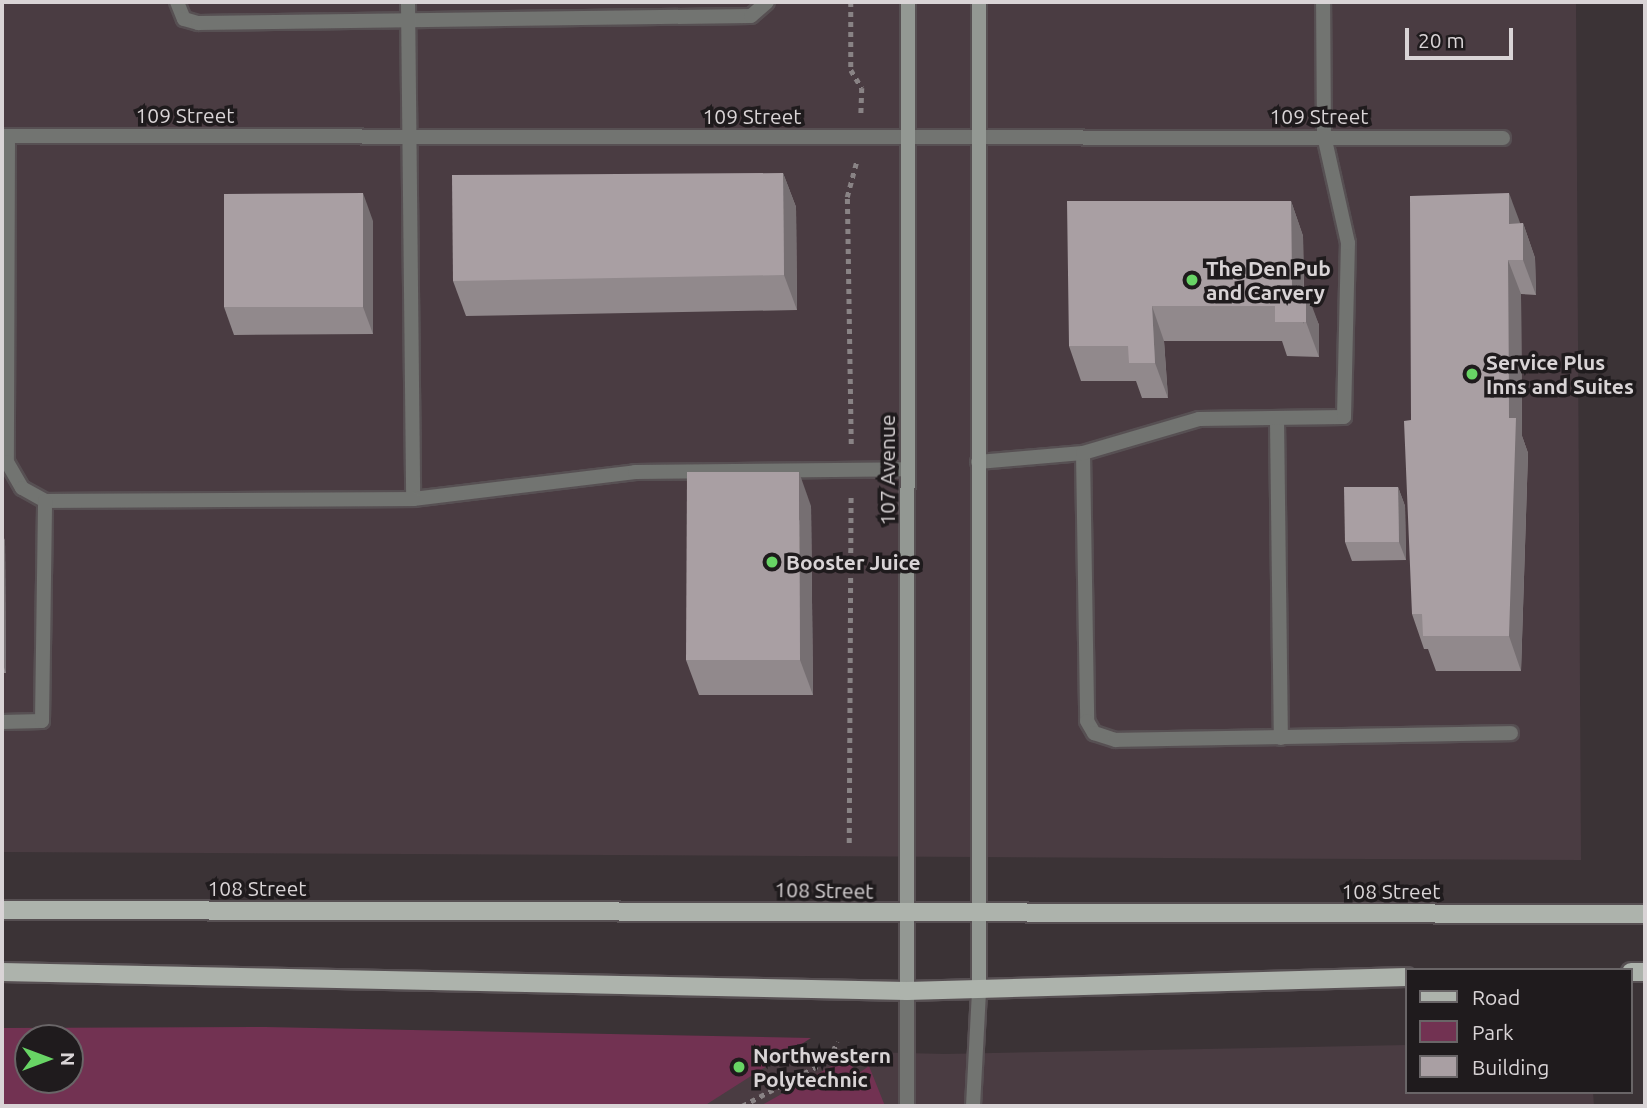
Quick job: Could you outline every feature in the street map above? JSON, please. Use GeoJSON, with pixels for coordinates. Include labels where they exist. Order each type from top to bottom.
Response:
{"type":"FeatureCollection","features":[{"type":"Feature","properties":{"kind":"main road","name":"107 Avenue"},"geometry":{"type":"LineString","coordinates":[[906,990],[908,2]]}},
{"type":"Feature","properties":{"kind":"main road"},"geometry":{"type":"LineString","coordinates":[[979,2],[979,990]]}},
{"type":"Feature","properties":{"kind":"main road","name":"108 Street"},"geometry":{"type":"LineString","coordinates":[[2,910],[1645,914]]}},
{"type":"Feature","properties":{"kind":"main road"},"geometry":{"type":"LineString","coordinates":[[2,972],[906,990],[1406,977]]}},
{"type":"Feature","properties":{"kind":"street"},"geometry":{"type":"LineString","coordinates":[[177,2],[184,19],[198,23],[751,16],[767,2]]}},
{"type":"Feature","properties":{"kind":"street"},"geometry":{"type":"LineString","coordinates":[[408,2],[407,136],[413,499]]}},
{"type":"Feature","properties":{"kind":"street"},"geometry":{"type":"LineString","coordinates":[[978,462],[1083,453],[1149,429],[1199,419],[1329,421],[1344,417],[1349,407],[1348,243],[1324,136],[1323,2]]}},
{"type":"Feature","properties":{"kind":"street"},"geometry":{"type":"LineString","coordinates":[[5,136],[7,462],[22,488],[45,501],[413,499],[635,472],[908,469]]}},
{"type":"Feature","properties":{"kind":"street","name":"109 Street"},"geometry":{"type":"LineString","coordinates":[[5,136],[1503,138]]}},
{"type":"Feature","properties":{"kind":"street"},"geometry":{"type":"LineString","coordinates":[[1277,420],[1281,737]]}},
{"type":"Feature","properties":{"kind":"street"},"geometry":{"type":"LineString","coordinates":[[1083,453],[1087,721],[1094,733],[1116,740],[1511,733]]}},
{"type":"Feature","properties":{"kind":"street"},"geometry":{"type":"LineString","coordinates":[[2,722],[42,721],[45,501]]}},
{"type":"Feature","properties":{"kind":"street","name":"107 Avenue"},"geometry":{"type":"LineString","coordinates":[[906,990],[907,1106]]}},
{"type":"Feature","properties":{"kind":"street"},"geometry":{"type":"LineString","coordinates":[[973,1106],[979,990]]}},
{"type":"Feature","properties":{"kind":"path"},"geometry":{"type":"LineString","coordinates":[[849,843],[851,470],[847,197],[860,138],[862,88],[851,70],[850,2]]}},
{"type":"Feature","properties":{"kind":"path"},"geometry":{"type":"LineString","coordinates":[[742,1106],[829,1060],[837,1042]]}},
{"type":"Feature","properties":{"kind":"shaded area"},"geometry":{"type":"Polygon","coordinates":[[[2,2],[1576,2],[1581,860],[2,852],[2,2]]]}},
{"type":"Feature","properties":{"kind":"shaded area","name":"Northwestern Polytechnic"},"geometry":{"type":"Polygon","coordinates":[[[2,1041],[14,1059],[14,1094],[84,1094],[84,1076],[527,1044],[945,1054],[1406,1045],[1406,1094],[1593,1094],[1594,1106],[2,1106],[2,1041]]]}},
{"type":"Feature","properties":{"kind":"green space"},"geometry":{"type":"Polygon","coordinates":[[[265,1027],[811,1038],[704,1106],[2,1106],[2,1028],[14,1028],[14,1094],[84,1094],[84,1028],[265,1027]]]}},
{"type":"Feature","properties":{"kind":"green space"},"geometry":{"type":"Polygon","coordinates":[[[844,1059],[859,1073],[869,1066],[885,1106],[760,1106],[844,1059]]]}},
{"type":"Feature","properties":{"kind":"building"},"geometry":{"type":"Polygon","coordinates":[[[783,173],[784,275],[453,281],[452,175],[783,173]]]}},
{"type":"Feature","properties":{"kind":"building"},"geometry":{"type":"Polygon","coordinates":[[[363,193],[363,307],[224,307],[224,194],[363,193]]]}},
{"type":"Feature","properties":{"kind":"building","name":"Service Plus Inns and Suites"},"geometry":{"type":"Polygon","coordinates":[[[1509,193],[1509,224],[1523,223],[1523,260],[1508,260],[1509,418],[1516,418],[1509,636],[1423,636],[1422,614],[1412,614],[1404,421],[1411,420],[1410,196],[1509,193]]]}},
{"type":"Feature","properties":{"kind":"building","name":"The Den Pub and Carvery"},"geometry":{"type":"Polygon","coordinates":[[[1067,201],[1291,201],[1292,290],[1306,290],[1306,322],[1275,322],[1275,306],[1152,306],[1155,363],[1129,363],[1128,346],[1069,346],[1067,201]]]}},
{"type":"Feature","properties":{"kind":"building"},"geometry":{"type":"Polygon","coordinates":[[[687,472],[799,472],[800,660],[686,660],[687,472]]]}},
{"type":"Feature","properties":{"kind":"building"},"geometry":{"type":"Polygon","coordinates":[[[1344,487],[1398,487],[1399,542],[1345,542],[1344,487]]]}},
{"type":"Feature","properties":{"kind":"place","name":"The Den Pub and Carvery"},"geometry":{"type":"Point","coordinates":[1192,280]}},
{"type":"Feature","properties":{"kind":"place","name":"Service Plus Inns and Suites"},"geometry":{"type":"Point","coordinates":[1472,374]}},
{"type":"Feature","properties":{"kind":"place","name":"Booster Juice"},"geometry":{"type":"Point","coordinates":[772,562]}},
{"type":"Feature","properties":{"kind":"place","name":"Northwestern Polytechnic"},"geometry":{"type":"Point","coordinates":[739,1067]}}]}
